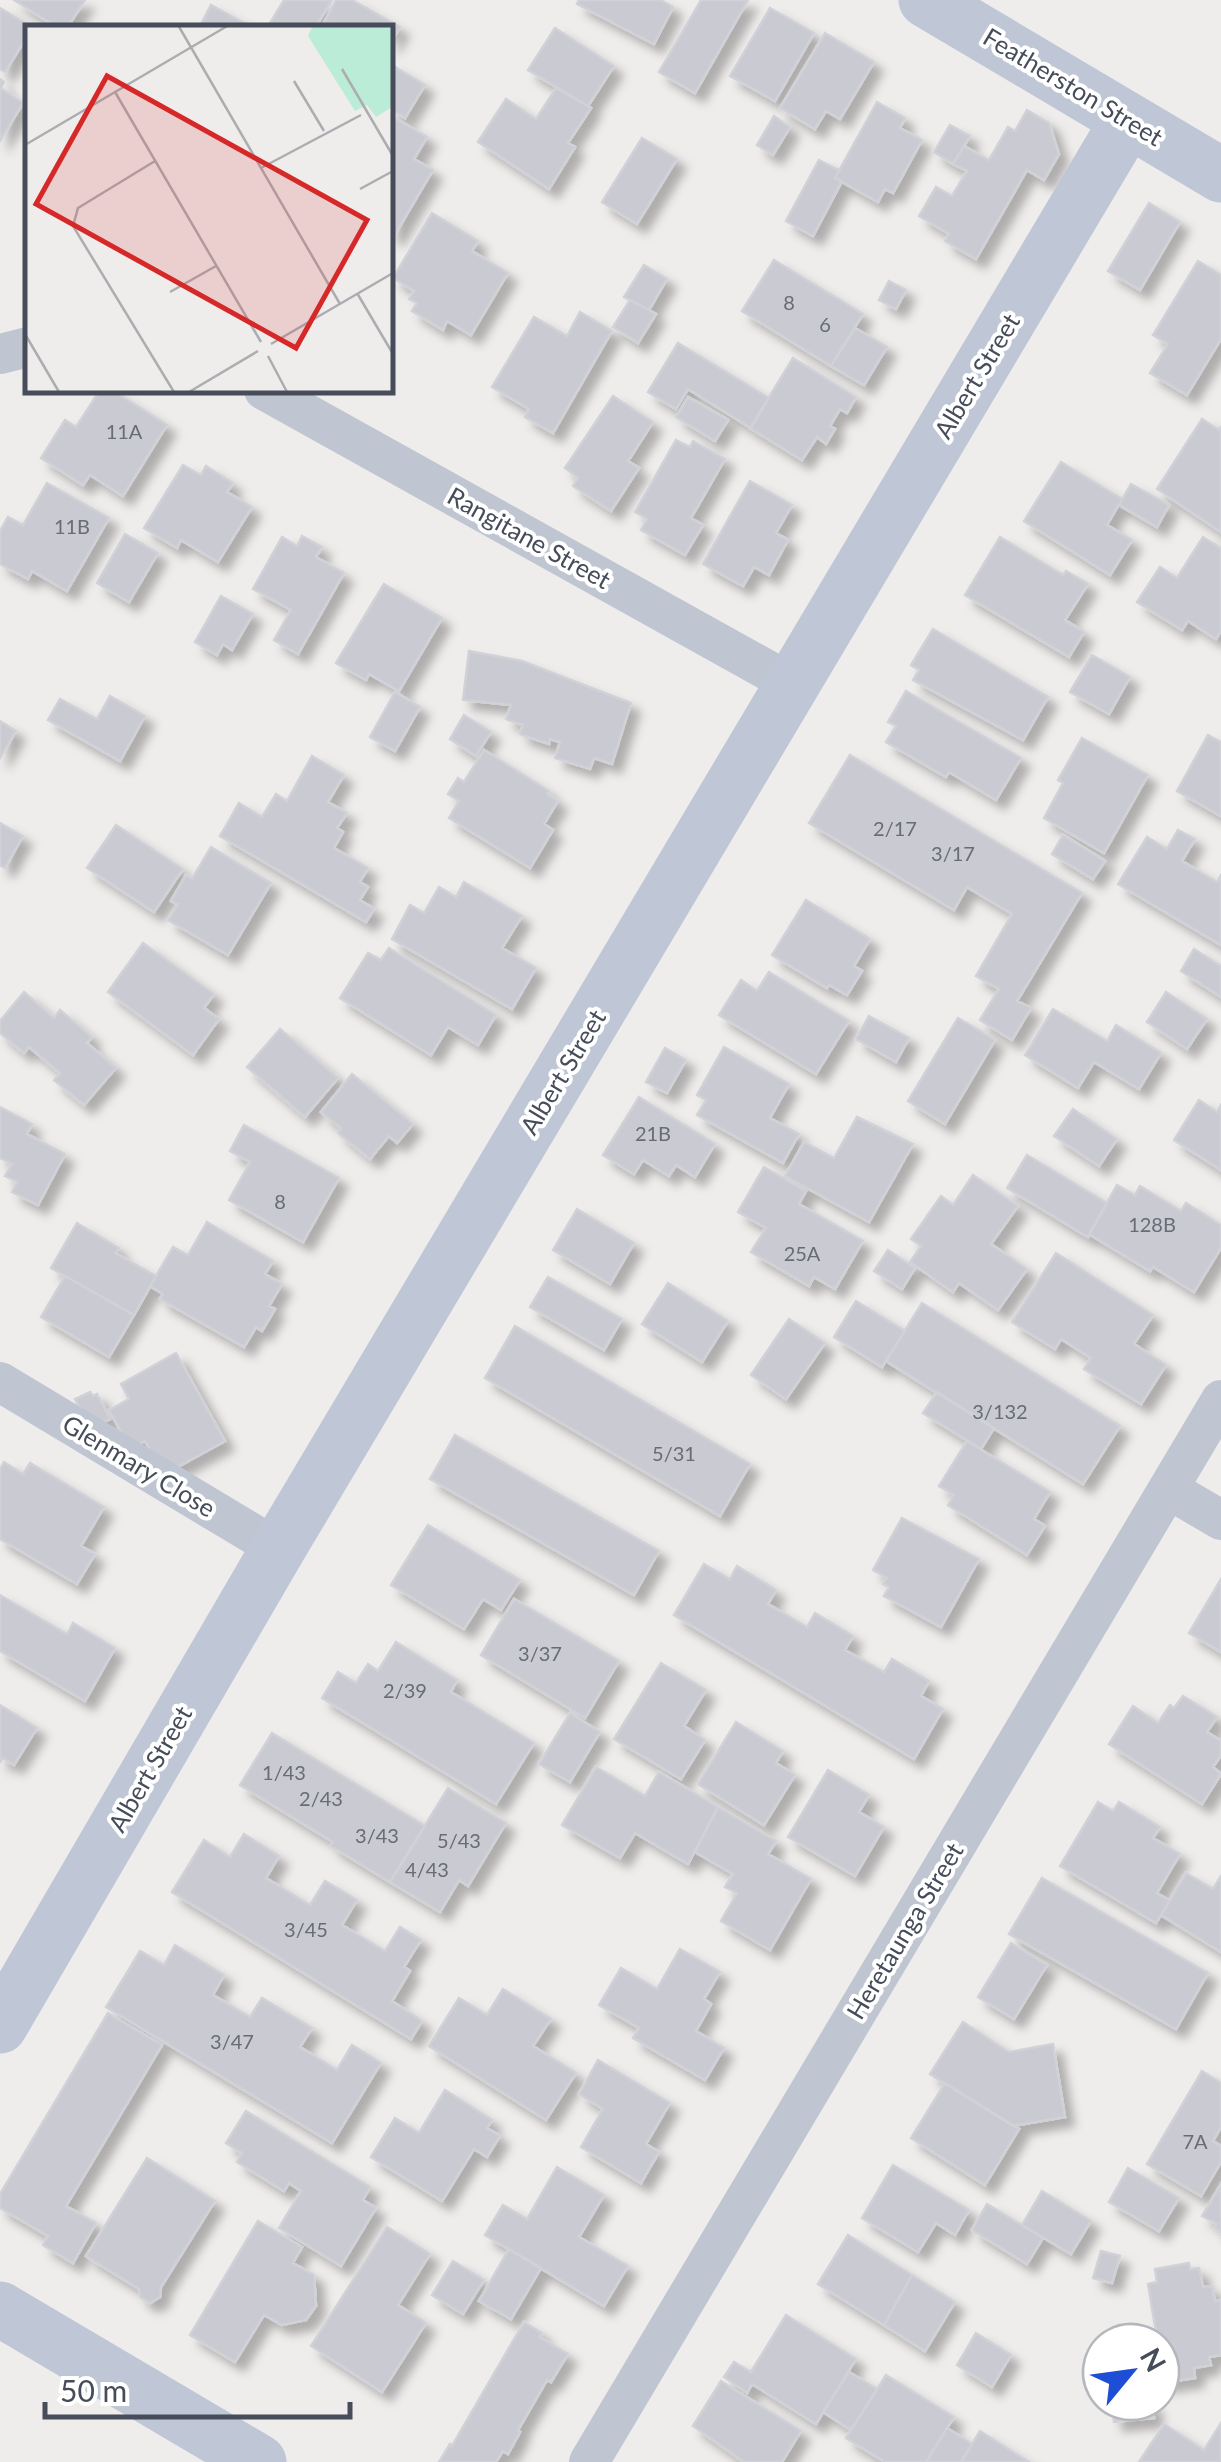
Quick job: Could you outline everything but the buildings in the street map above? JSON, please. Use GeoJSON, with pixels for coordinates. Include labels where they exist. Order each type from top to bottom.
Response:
{"type":"FeatureCollection","features":[{"type":"Feature","properties":{"kind":"street","name":"Featherston Street"},"geometry":{"type":"LineString","coordinates":[[926,0],[1221,174]]}},
{"type":"Feature","properties":{"kind":"street","name":"Albert Street"},"geometry":{"type":"LineString","coordinates":[[0,2026],[278,1549],[1128,120]]}},
{"type":"Feature","properties":{"kind":"street"},"geometry":{"type":"LineString","coordinates":[[0,354],[25,349]]}},
{"type":"Feature","properties":{"kind":"street","name":"Rangitane Street"},"geometry":{"type":"LineString","coordinates":[[268,392],[794,685]]}},
{"type":"Feature","properties":{"kind":"street","name":"Glenmary Close"},"geometry":{"type":"LineString","coordinates":[[0,1382],[278,1549]]}},
{"type":"Feature","properties":{"kind":"street","name":"Heretaunga Street"},"geometry":{"type":"LineString","coordinates":[[590,2462],[1221,1400]]}},
{"type":"Feature","properties":{"kind":"street"},"geometry":{"type":"LineString","coordinates":[[1168,1489],[1221,1520]]}},
{"type":"Feature","properties":{"kind":"street"},"geometry":{"type":"LineString","coordinates":[[0,2309],[260,2462]]}}]}
